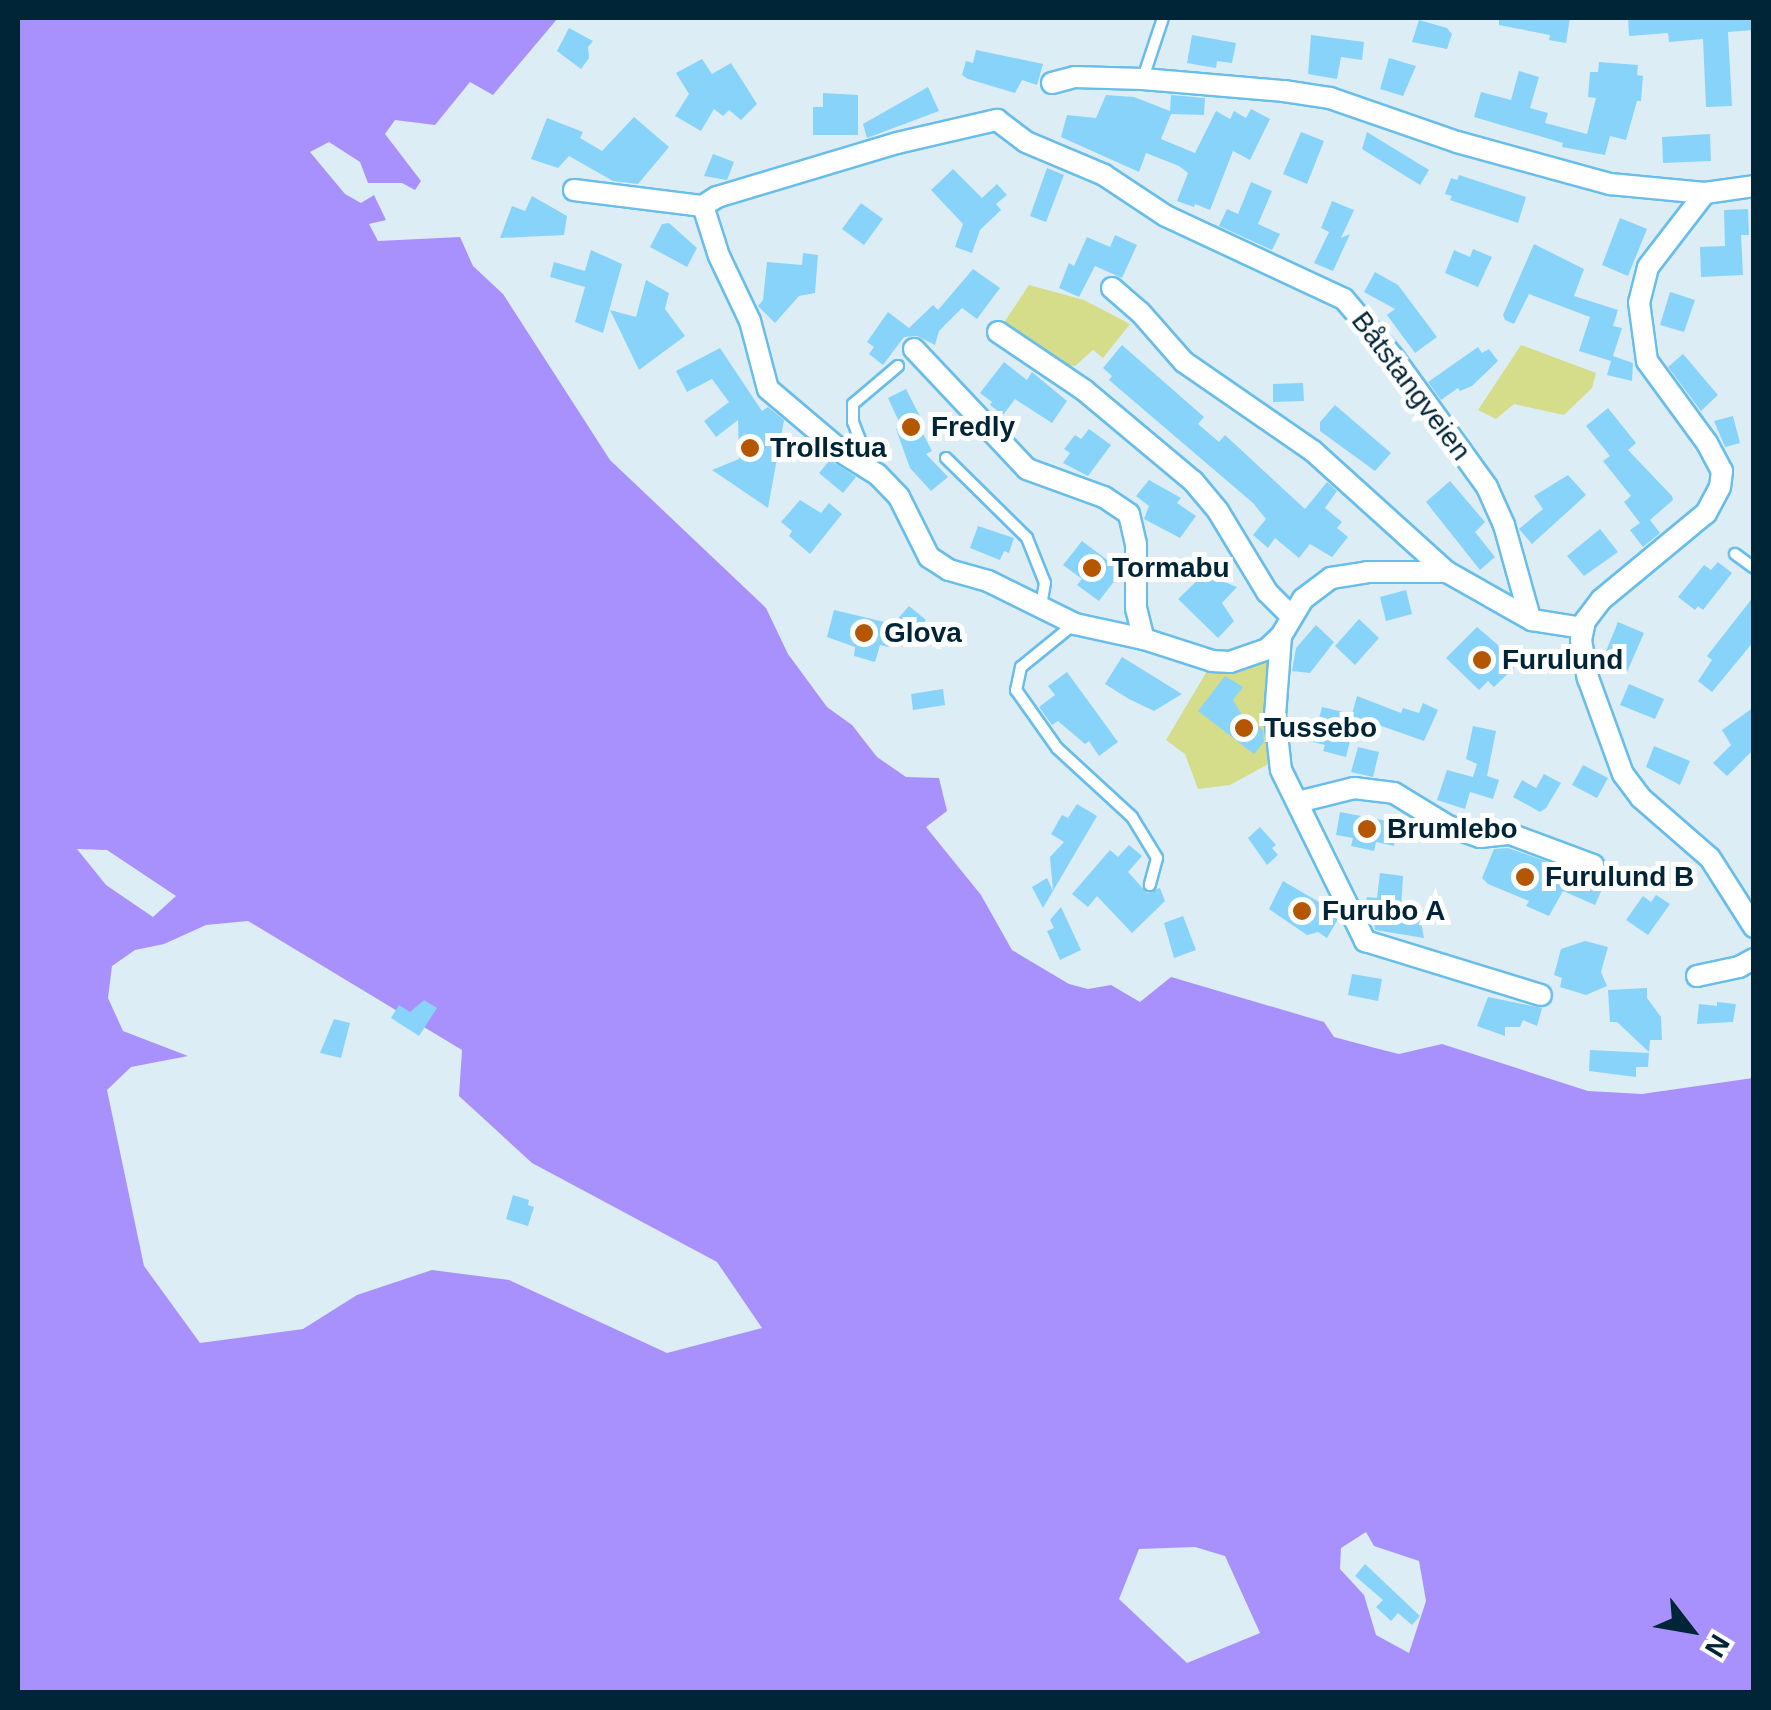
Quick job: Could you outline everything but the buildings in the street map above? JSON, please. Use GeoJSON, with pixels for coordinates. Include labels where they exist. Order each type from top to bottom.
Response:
{"type":"FeatureCollection","features":[{"type":"Feature","properties":{"kind":"street"},"geometry":{"type":"LineString","coordinates":[[1052,82],[1074,77],[1143,79],[1330,98],[1550,170],[1610,184],[1705,192],[1754,186]]}},
{"type":"Feature","properties":{"kind":"street","name":"Båtstangveien"},"geometry":{"type":"LineString","coordinates":[[704,206],[718,197],[898,143],[997,120],[1026,142],[1104,175],[1150,207],[1344,299],[1394,358],[1487,486],[1504,524],[1530,618]]}},
{"type":"Feature","properties":{"kind":"street"},"geometry":{"type":"LineString","coordinates":[[574,190],[704,206],[719,256],[750,320],[768,388],[899,497],[929,557],[948,570],[988,581],[1075,624],[1230,662],[1267,649],[1281,636]]}},
{"type":"Feature","properties":{"kind":"street"},"geometry":{"type":"LineString","coordinates":[[1705,192],[1648,267],[1639,302],[1647,361],[1707,443],[1722,472],[1720,487],[1706,513],[1601,600],[1583,628],[1588,678],[1624,774],[1641,798],[1710,858],[1754,927]]}},
{"type":"Feature","properties":{"kind":"street"},"geometry":{"type":"LineString","coordinates":[[1112,288],[1149,321],[1184,362],[1314,451],[1447,572],[1530,618],[1583,628]]}},
{"type":"Feature","properties":{"kind":"street"},"geometry":{"type":"LineString","coordinates":[[998,332],[1084,390],[1193,480],[1218,511],[1266,592],[1290,616]]}},
{"type":"Feature","properties":{"kind":"street"},"geometry":{"type":"LineString","coordinates":[[914,349],[1027,469],[1104,497],[1129,514],[1136,544],[1135,596],[1144,639]]}},
{"type":"Feature","properties":{"kind":"street"},"geometry":{"type":"LineString","coordinates":[[1447,572],[1367,572],[1331,578],[1303,599],[1281,636],[1276,744],[1281,770],[1365,941],[1541,995]]}},
{"type":"Feature","properties":{"kind":"street"},"geometry":{"type":"LineString","coordinates":[[1298,802],[1354,788],[1394,793],[1448,826],[1480,836],[1510,834],[1593,865]]}},
{"type":"Feature","properties":{"kind":"street"},"geometry":{"type":"LineString","coordinates":[[1697,976],[1740,967],[1754,959]]}},
{"type":"Feature","properties":{"kind":"lane"},"geometry":{"type":"LineString","coordinates":[[1143,79],[1163,18]]}},
{"type":"Feature","properties":{"kind":"lane"},"geometry":{"type":"LineString","coordinates":[[861,464],[865,454],[853,422],[853,404],[898,366]]}},
{"type":"Feature","properties":{"kind":"lane"},"geometry":{"type":"LineString","coordinates":[[946,458],[1027,538],[1046,582],[1041,606]]}},
{"type":"Feature","properties":{"kind":"lane"},"geometry":{"type":"LineString","coordinates":[[1735,554],[1754,568]]}},
{"type":"Feature","properties":{"kind":"lane"},"geometry":{"type":"LineString","coordinates":[[1075,624],[1021,667],[1016,690],[1057,748],[1132,816],[1156,858],[1150,885]]}},
{"type":"Feature","properties":{"kind":"green space"},"geometry":{"type":"Polygon","coordinates":[[[1029,285],[1084,300],[1130,324],[1103,358],[1093,350],[1075,366],[1064,365],[1001,327],[1029,285]]]}},
{"type":"Feature","properties":{"kind":"green space"},"geometry":{"type":"Polygon","coordinates":[[[1521,345],[1596,373],[1592,388],[1564,415],[1514,404],[1496,419],[1478,410],[1521,345]]]}},
{"type":"Feature","properties":{"kind":"green space"},"geometry":{"type":"Polygon","coordinates":[[[1275,658],[1274,761],[1230,785],[1198,789],[1185,754],[1166,740],[1210,666],[1275,658]]]}},
{"type":"Feature","properties":{"kind":"shaded area"},"geometry":{"type":"Polygon","coordinates":[[[18,18],[558,18],[493,95],[470,82],[435,125],[395,120],[385,134],[421,181],[415,190],[402,183],[368,183],[360,162],[329,142],[310,152],[345,194],[361,203],[374,195],[386,220],[369,224],[378,241],[460,237],[473,266],[503,294],[610,460],[766,608],[788,654],[827,707],[852,725],[877,757],[906,777],[939,778],[947,811],[926,827],[981,895],[1012,950],[1069,984],[1088,989],[1111,985],[1140,1002],[1171,977],[1324,1022],[1334,1037],[1399,1054],[1442,1044],[1588,1091],[1642,1094],[1753,1078],[1753,1692],[18,1692],[18,18]],[[77,849],[106,885],[153,917],[176,896],[107,850],[77,849]],[[248,921],[206,925],[164,944],[135,950],[112,966],[108,998],[123,1031],[188,1056],[131,1067],[107,1090],[144,1266],[200,1343],[303,1329],[357,1295],[432,1270],[509,1280],[667,1353],[762,1328],[717,1262],[532,1163],[459,1096],[462,1050],[248,921]],[[1366,1532],[1341,1548],[1340,1569],[1364,1595],[1376,1635],[1409,1653],[1426,1601],[1419,1561],[1374,1546],[1366,1532]],[[1195,1547],[1139,1549],[1119,1599],[1187,1663],[1260,1633],[1225,1556],[1195,1547]]]}},
{"type":"Feature","properties":{"kind":"place","name":"Fredly"},"geometry":{"type":"Point","coordinates":[911,427]}},
{"type":"Feature","properties":{"kind":"place","name":"Trollstua"},"geometry":{"type":"Point","coordinates":[750,448]}},
{"type":"Feature","properties":{"kind":"place","name":"Tormabu"},"geometry":{"type":"Point","coordinates":[1092,568]}},
{"type":"Feature","properties":{"kind":"place","name":"Glova"},"geometry":{"type":"Point","coordinates":[864,633]}},
{"type":"Feature","properties":{"kind":"place","name":"Furulund"},"geometry":{"type":"Point","coordinates":[1482,660]}},
{"type":"Feature","properties":{"kind":"place","name":"Tussebo"},"geometry":{"type":"Point","coordinates":[1244,728]}},
{"type":"Feature","properties":{"kind":"place","name":"Brumlebo"},"geometry":{"type":"Point","coordinates":[1367,829]}},
{"type":"Feature","properties":{"kind":"place","name":"Furulund B"},"geometry":{"type":"Point","coordinates":[1525,877]}},
{"type":"Feature","properties":{"kind":"place","name":"Furubo A"},"geometry":{"type":"Point","coordinates":[1302,911]}}]}
